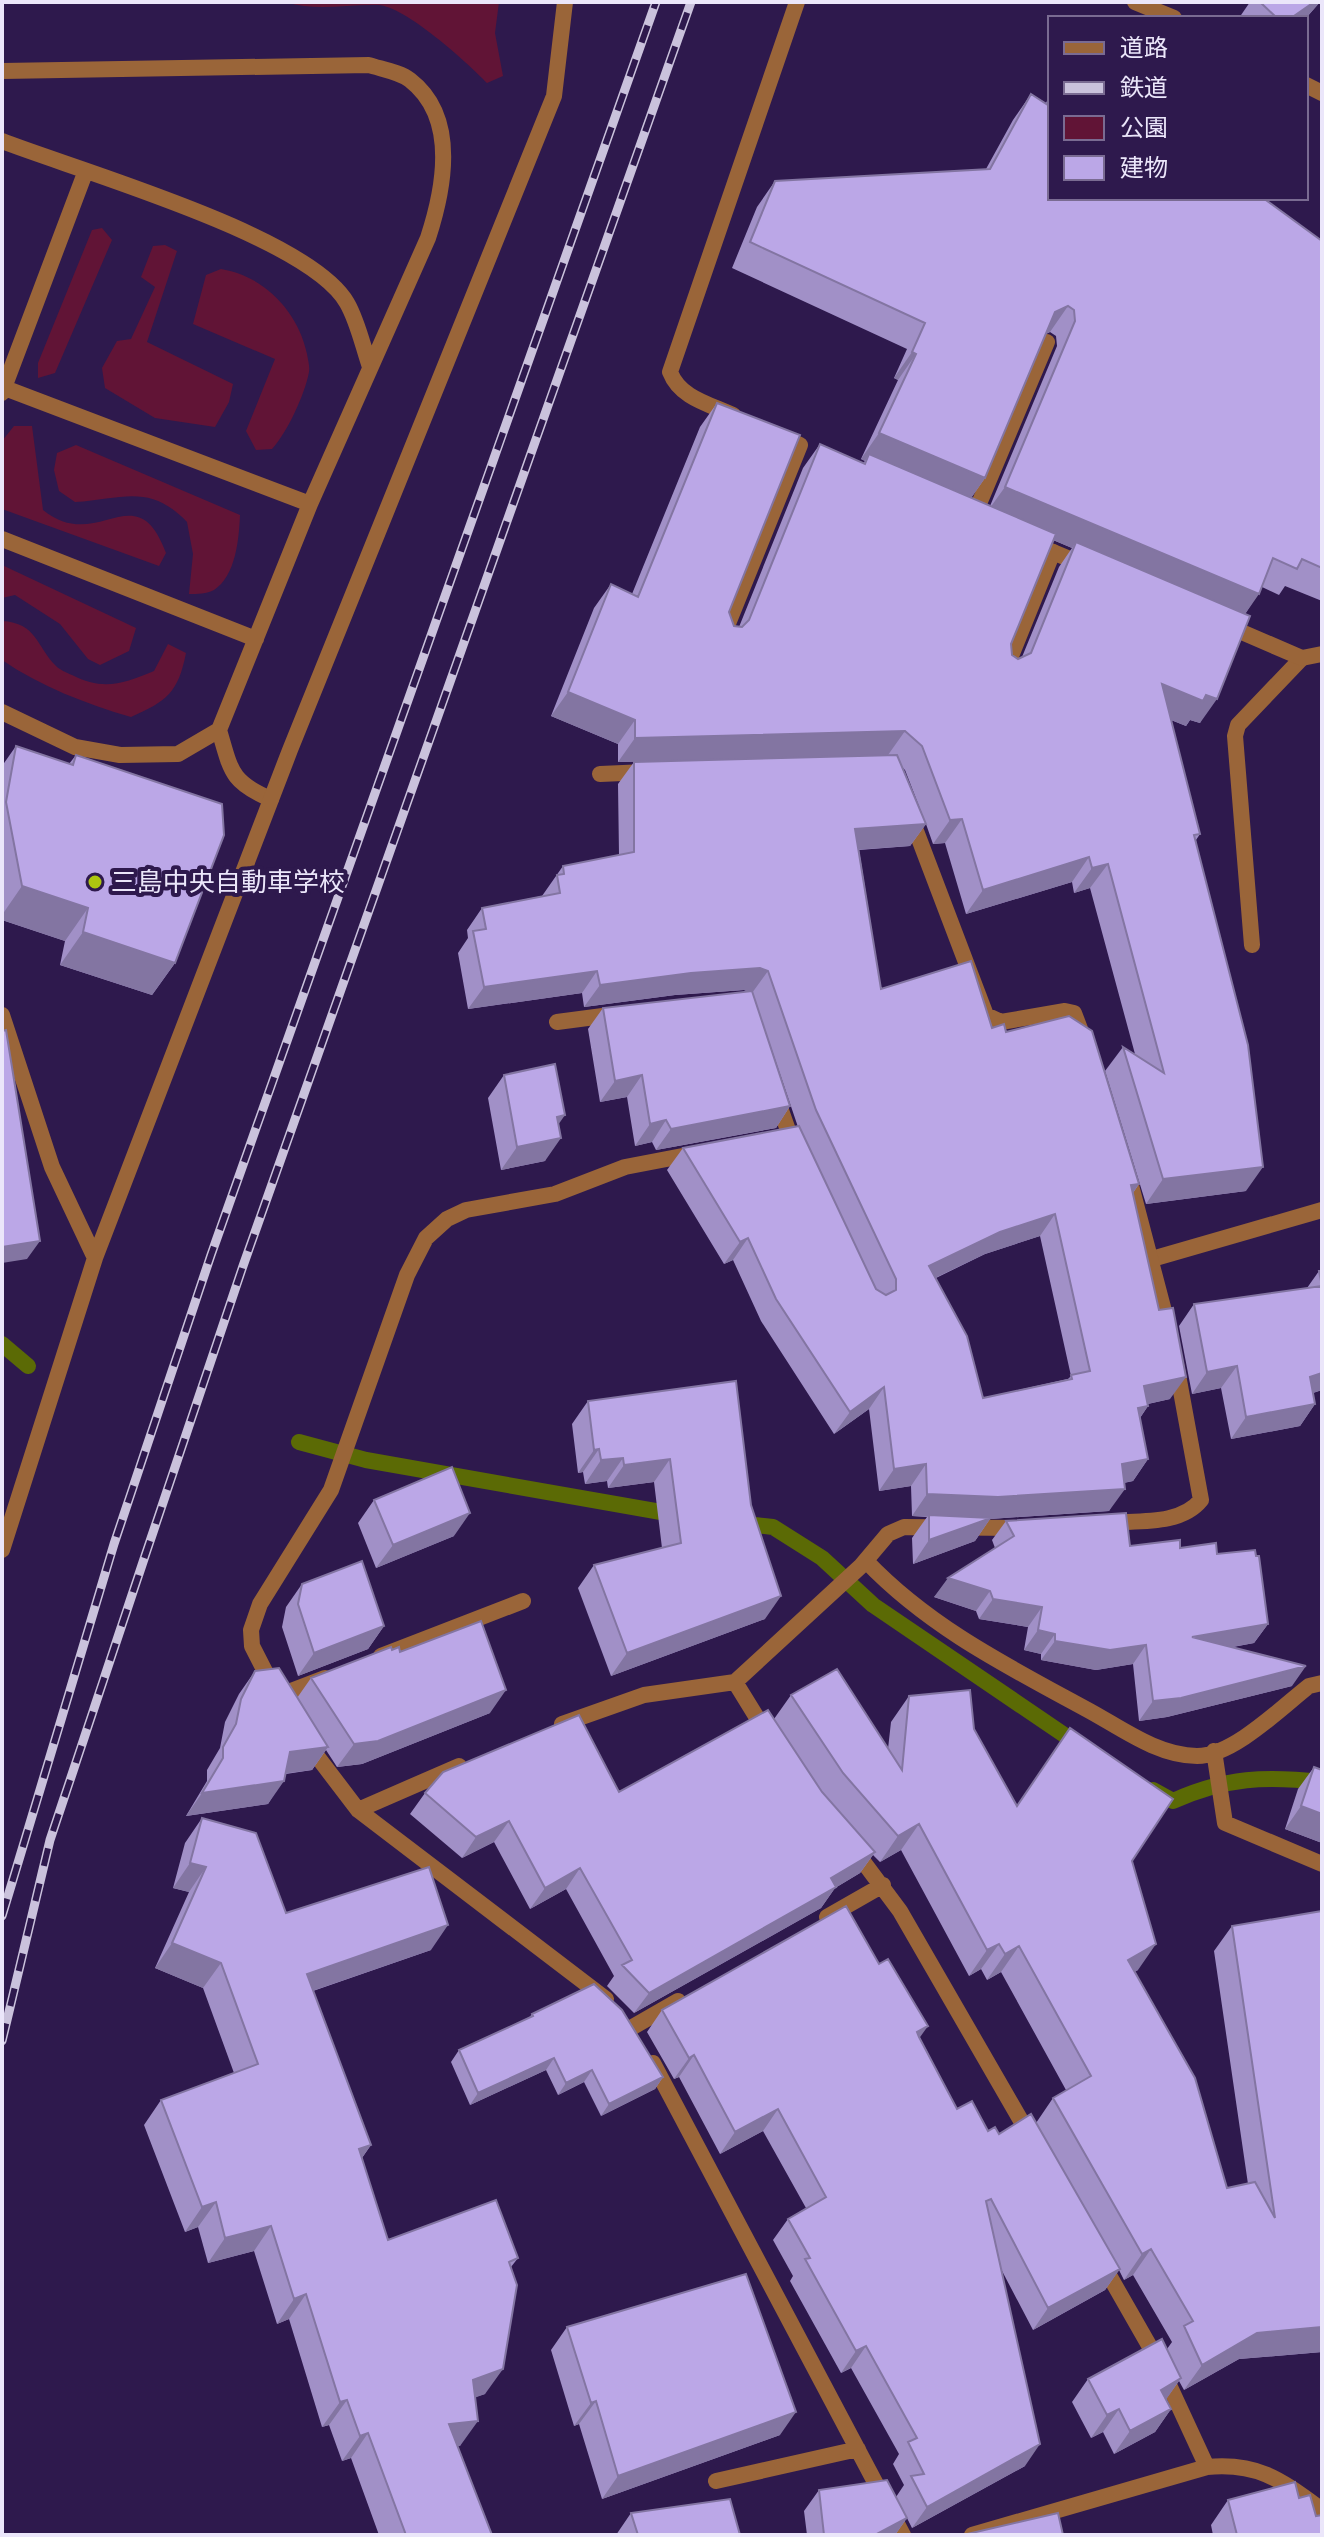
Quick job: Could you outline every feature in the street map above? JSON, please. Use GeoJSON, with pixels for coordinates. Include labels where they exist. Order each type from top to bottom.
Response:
{"type":"FeatureCollection","features":[{"type":"Feature","properties":{"kind":"street"},"geometry":{"type":"LineString","coordinates":[[2,1550],[95,1258],[271,799],[554,96],[565,2]]}},
{"type":"Feature","properties":{"kind":"street"},"geometry":{"type":"LineString","coordinates":[[722,641],[807,448],[690,396],[675,385],[670,372],[797,2]]}},
{"type":"Feature","properties":{"kind":"street"},"geometry":{"type":"LineString","coordinates":[[1135,2],[1169,16]]}},
{"type":"Feature","properties":{"kind":"street"},"geometry":{"type":"LineString","coordinates":[[2,71],[369,65],[409,79],[433,106],[445,160],[438,207],[428,238],[310,504],[219,730],[178,754],[120,755],[75,747],[2,712]]}},
{"type":"Feature","properties":{"kind":"street"},"geometry":{"type":"LineString","coordinates":[[2,141],[205,215],[300,258],[347,302],[370,367]]}},
{"type":"Feature","properties":{"kind":"street"},"geometry":{"type":"LineString","coordinates":[[85,173],[3,389],[310,504]]}},
{"type":"Feature","properties":{"kind":"street"},"geometry":{"type":"LineString","coordinates":[[973,518],[1047,342]]}},
{"type":"Feature","properties":{"kind":"street"},"geometry":{"type":"LineString","coordinates":[[1013,535],[1097,571]]}},
{"type":"Feature","properties":{"kind":"street"},"geometry":{"type":"LineString","coordinates":[[2,539],[256,639]]}},
{"type":"Feature","properties":{"kind":"street"},"geometry":{"type":"LineString","coordinates":[[1004,673],[1053,552]]}},
{"type":"Feature","properties":{"kind":"street"},"geometry":{"type":"LineString","coordinates":[[1200,614],[1302,658],[1322,654]]}},
{"type":"Feature","properties":{"kind":"street"},"geometry":{"type":"LineString","coordinates":[[1252,945],[1235,736],[1238,725],[1302,658]]}},
{"type":"Feature","properties":{"kind":"street"},"geometry":{"type":"LineString","coordinates":[[219,730],[233,777],[244,788],[271,799]]}},
{"type":"Feature","properties":{"kind":"street"},"geometry":{"type":"LineString","coordinates":[[600,774],[661,772]]}},
{"type":"Feature","properties":{"kind":"street"},"geometry":{"type":"LineString","coordinates":[[905,801],[986,1015],[1001,1022],[1065,1011],[1074,1013],[1092,1063]]}},
{"type":"Feature","properties":{"kind":"street"},"geometry":{"type":"LineString","coordinates":[[557,1022],[632,1012]]}},
{"type":"Feature","properties":{"kind":"street"},"geometry":{"type":"LineString","coordinates":[[2,1015],[52,1167],[95,1258]]}},
{"type":"Feature","properties":{"kind":"street"},"geometry":{"type":"LineString","coordinates":[[760,1141],[793,1143],[771,1081]]}},
{"type":"Feature","properties":{"kind":"street"},"geometry":{"type":"LineString","coordinates":[[336,1674],[282,1702],[252,1646],[251,1630],[260,1604],[335,1480],[407,1275],[426,1238],[447,1219],[466,1210],[555,1194],[625,1167],[715,1150]]}},
{"type":"Feature","properties":{"kind":"street"},"geometry":{"type":"LineString","coordinates":[[1088,1524],[1163,1519],[1191,1512],[1201,1500],[1152,1259],[1121,1151]]}},
{"type":"Feature","properties":{"kind":"street"},"geometry":{"type":"LineString","coordinates":[[1152,1259],[1322,1210]]}},
{"type":"Feature","properties":{"kind":"street"},"geometry":{"type":"LineString","coordinates":[[543,1731],[644,1695],[735,1682],[823,1602],[888,1534],[904,1527],[983,1530],[1028,1527]]}},
{"type":"Feature","properties":{"kind":"street"},"geometry":{"type":"LineString","coordinates":[[863,1563],[961,1641],[1159,1749],[1199,1756],[1214,1751],[1241,1740],[1309,1686],[1322,1683]]}},
{"type":"Feature","properties":{"kind":"street"},"geometry":{"type":"LineString","coordinates":[[365,1663],[523,1601]]}},
{"type":"Feature","properties":{"kind":"street"},"geometry":{"type":"LineString","coordinates":[[735,1682],[773,1743]]}},
{"type":"Feature","properties":{"kind":"street"},"geometry":{"type":"LineString","coordinates":[[301,1732],[323,1767],[358,1810],[599,1993],[638,2039],[903,2535]]}},
{"type":"Feature","properties":{"kind":"street"},"geometry":{"type":"LineString","coordinates":[[1214,1751],[1225,1823],[1322,1864]]}},
{"type":"Feature","properties":{"kind":"street"},"geometry":{"type":"LineString","coordinates":[[358,1810],[473,1760]]}},
{"type":"Feature","properties":{"kind":"street"},"geometry":{"type":"LineString","coordinates":[[841,1835],[883,1885],[1043,2159]]}},
{"type":"Feature","properties":{"kind":"street"},"geometry":{"type":"LineString","coordinates":[[816,1923],[883,1885]]}},
{"type":"Feature","properties":{"kind":"street"},"geometry":{"type":"LineString","coordinates":[[638,2039],[697,1991]]}},
{"type":"Feature","properties":{"kind":"street"},"geometry":{"type":"LineString","coordinates":[[1097,2253],[1158,2361],[1207,2467]]}},
{"type":"Feature","properties":{"kind":"street"},"geometry":{"type":"LineString","coordinates":[[716,2481],[858,2449]]}},
{"type":"Feature","properties":{"kind":"street"},"geometry":{"type":"LineString","coordinates":[[972,2535],[1207,2467],[1234,2465],[1252,2468],[1280,2480],[1322,2510]]}},
{"type":"Feature","properties":{"kind":"green space"},"geometry":{"type":"Polygon","coordinates":[[[286,2],[499,2],[495,33],[503,76],[487,83],[436,37],[390,8],[378,5],[309,7],[286,2]]]}},
{"type":"Feature","properties":{"kind":"green space"},"geometry":{"type":"Polygon","coordinates":[[[102,228],[112,240],[55,373],[38,378],[38,363],[92,230],[102,228]]]}},
{"type":"Feature","properties":{"kind":"green space"},"geometry":{"type":"Polygon","coordinates":[[[165,245],[177,251],[147,342],[233,384],[229,402],[215,427],[155,418],[105,388],[102,368],[117,341],[131,339],[155,287],[141,277],[153,246],[165,245]]]}},
{"type":"Feature","properties":{"kind":"green space"},"geometry":{"type":"Polygon","coordinates":[[[221,269],[251,279],[277,298],[296,324],[307,354],[309,370],[304,391],[272,449],[256,450],[246,431],[275,359],[193,324],[206,275],[221,269]]]}},
{"type":"Feature","properties":{"kind":"green space"},"geometry":{"type":"Polygon","coordinates":[[[14,426],[32,426],[43,510],[63,521],[81,524],[128,516],[142,518],[154,530],[166,553],[159,566],[2,509],[2,441],[14,426]]]}},
{"type":"Feature","properties":{"kind":"green space"},"geometry":{"type":"Polygon","coordinates":[[[76,445],[240,515],[235,556],[221,584],[208,592],[189,594],[193,554],[187,522],[161,502],[135,496],[75,502],[59,491],[54,470],[57,453],[76,445]]]}},
{"type":"Feature","properties":{"kind":"green space"},"geometry":{"type":"Polygon","coordinates":[[[2,565],[136,628],[129,651],[100,665],[88,659],[60,624],[15,595],[2,598],[2,565]]]}},
{"type":"Feature","properties":{"kind":"green space"},"geometry":{"type":"Polygon","coordinates":[[[2,621],[29,631],[59,669],[94,683],[123,682],[154,671],[168,644],[186,653],[179,678],[169,694],[154,706],[131,717],[64,693],[2,660],[2,621]]]}},
{"type":"Feature","properties":{"kind":"building"},"geometry":{"type":"Polygon","coordinates":[[[1260,2],[1314,2],[1294,16],[1275,16],[1260,2]]]}},
{"type":"Feature","properties":{"kind":"building"},"geometry":{"type":"Polygon","coordinates":[[[1031,94],[1048,105],[1048,200],[1266,200],[1322,241],[1322,568],[1302,559],[1297,569],[1273,558],[1259,594],[1005,487],[1075,321],[1074,310],[1068,306],[1055,312],[985,478],[879,433],[916,354],[912,352],[925,323],[750,242],[775,181],[990,169],[1031,94]]]}},
{"type":"Feature","properties":{"kind":"building"},"geometry":{"type":"Polygon","coordinates":[[[717,403],[800,435],[729,612],[734,626],[742,627],[749,620],[820,444],[865,464],[869,454],[1056,534],[1011,644],[1012,655],[1018,659],[1031,653],[1076,542],[1250,616],[1217,699],[1206,695],[1203,701],[1162,684],[1200,834],[1194,835],[1248,1045],[1263,1167],[1163,1179],[1123,1047],[1164,1073],[1108,864],[1092,868],[1089,857],[983,890],[962,819],[950,820],[922,746],[905,731],[635,738],[635,720],[568,692],[611,584],[638,597],[717,403]]]}},
{"type":"Feature","properties":{"kind":"building"},"geometry":{"type":"Polygon","coordinates":[[[16,746],[73,765],[76,755],[222,804],[224,835],[175,963],[83,932],[88,908],[22,886],[6,802],[16,746]]]}},
{"type":"Feature","properties":{"kind":"building"},"geometry":{"type":"Polygon","coordinates":[[[897,755],[926,824],[855,829],[881,989],[971,961],[992,1028],[1004,1024],[1006,1032],[1069,1016],[1092,1031],[1139,1184],[1131,1185],[1159,1310],[1173,1308],[1186,1377],[1144,1386],[1148,1406],[1138,1408],[1148,1459],[1122,1464],[1125,1489],[998,1497],[927,1494],[926,1464],[894,1469],[884,1387],[850,1412],[776,1299],[748,1238],[740,1242],[683,1148],[799,1126],[876,1289],[886,1295],[896,1290],[896,1279],[816,1110],[768,971],[760,968],[691,973],[600,985],[597,971],[484,987],[473,931],[486,929],[482,908],[560,893],[557,875],[564,874],[563,866],[634,852],[634,762],[897,755]],[[1055,1214],[1000,1232],[929,1266],[967,1336],[983,1398],[1072,1379],[1071,1375],[1090,1371],[1055,1214]]]}},
{"type":"Feature","properties":{"kind":"building"},"geometry":{"type":"Polygon","coordinates":[[[752,991],[790,1106],[671,1129],[666,1120],[650,1124],[642,1075],[615,1081],[603,1008],[752,991]]]}},
{"type":"Feature","properties":{"kind":"building"},"geometry":{"type":"Polygon","coordinates":[[[6,1030],[40,1241],[2,1247],[2,1031],[6,1030]]]}},
{"type":"Feature","properties":{"kind":"building"},"geometry":{"type":"Polygon","coordinates":[[[555,1064],[565,1115],[557,1117],[561,1138],[517,1147],[504,1075],[555,1064]]]}},
{"type":"Feature","properties":{"kind":"building"},"geometry":{"type":"Polygon","coordinates":[[[1322,1286],[1322,1373],[1310,1377],[1315,1404],[1246,1417],[1237,1366],[1207,1372],[1194,1304],[1322,1286]]]}},
{"type":"Feature","properties":{"kind":"building"},"geometry":{"type":"Polygon","coordinates":[[[736,1381],[751,1505],[781,1596],[627,1653],[594,1565],[681,1543],[670,1459],[624,1465],[623,1458],[601,1460],[599,1449],[594,1450],[588,1401],[736,1381]]]}},
{"type":"Feature","properties":{"kind":"building"},"geometry":{"type":"Polygon","coordinates":[[[452,1467],[470,1513],[393,1545],[374,1500],[452,1467]]]}},
{"type":"Feature","properties":{"kind":"building"},"geometry":{"type":"Polygon","coordinates":[[[1126,1513],[1130,1546],[1180,1540],[1180,1548],[1216,1543],[1217,1554],[1255,1550],[1256,1556],[1259,1556],[1268,1624],[1192,1637],[1306,1666],[1181,1698],[1153,1701],[1146,1645],[1110,1650],[1055,1641],[1055,1634],[1038,1630],[1042,1607],[993,1599],[990,1591],[948,1578],[1014,1536],[1006,1521],[1126,1513]]]}},
{"type":"Feature","properties":{"kind":"building"},"geometry":{"type":"Polygon","coordinates":[[[929,1515],[991,1518],[929,1540],[929,1515]]]}},
{"type":"Feature","properties":{"kind":"building"},"geometry":{"type":"Polygon","coordinates":[[[362,1561],[384,1626],[314,1653],[298,1604],[302,1584],[362,1561]]]}},
{"type":"Feature","properties":{"kind":"building"},"geometry":{"type":"Polygon","coordinates":[[[481,1621],[506,1690],[378,1741],[354,1744],[311,1678],[391,1647],[392,1650],[399,1647],[400,1652],[481,1621]]]}},
{"type":"Feature","properties":{"kind":"building"},"geometry":{"type":"Polygon","coordinates":[[[279,1668],[328,1747],[290,1752],[284,1781],[202,1793],[223,1758],[223,1747],[236,1724],[241,1699],[255,1671],[279,1668]]]}},
{"type":"Feature","properties":{"kind":"building"},"geometry":{"type":"Polygon","coordinates":[[[837,1669],[902,1770],[909,1696],[970,1690],[974,1729],[1017,1806],[1070,1728],[1173,1799],[1132,1861],[1156,1944],[1128,1960],[1195,2078],[1227,2188],[1255,2182],[1275,2218],[1232,1926],[1322,1911],[1322,2327],[1257,2333],[1202,2365],[1184,2326],[1193,2321],[1151,2249],[1142,2254],[1053,2098],[1091,2076],[1019,1946],[1005,1954],[999,1944],[987,1950],[919,1824],[898,1836],[843,1773],[791,1695],[837,1669]]]}},
{"type":"Feature","properties":{"kind":"building"},"geometry":{"type":"Polygon","coordinates":[[[768,1710],[822,1792],[875,1852],[831,1878],[836,1887],[649,1993],[622,1965],[632,1960],[580,1868],[545,1888],[509,1821],[476,1837],[425,1793],[443,1772],[579,1715],[619,1792],[768,1710]]]}},
{"type":"Feature","properties":{"kind":"building"},"geometry":{"type":"Polygon","coordinates":[[[1314,1767],[1322,1770],[1322,1814],[1301,1806],[1314,1767]]]}},
{"type":"Feature","properties":{"kind":"building"},"geometry":{"type":"Polygon","coordinates":[[[202,1818],[256,1833],[286,1913],[429,1867],[448,1925],[307,1974],[371,2145],[359,2149],[388,2240],[496,2200],[518,2258],[509,2262],[517,2285],[503,2369],[473,2380],[478,2421],[449,2424],[492,2535],[406,2535],[368,2433],[360,2436],[347,2400],[340,2402],[306,2294],[294,2299],[271,2226],[225,2238],[216,2202],[202,2207],[161,2100],[258,2064],[221,1963],[172,1943],[206,1867],[190,1863],[202,1818]]]}},
{"type":"Feature","properties":{"kind":"building"},"geometry":{"type":"Polygon","coordinates":[[[846,1906],[879,1964],[888,1959],[928,2026],[917,2032],[957,2109],[972,2101],[988,2131],[995,2127],[999,2134],[1031,2114],[1120,2269],[1048,2308],[991,2199],[986,2201],[1040,2444],[927,2507],[911,2476],[924,2474],[908,2442],[917,2438],[866,2346],[856,2351],[805,2259],[810,2258],[788,2219],[826,2197],[778,2109],[735,2132],[694,2055],[689,2058],[662,2010],[846,1906]]]}},
{"type":"Feature","properties":{"kind":"building"},"geometry":{"type":"Polygon","coordinates":[[[594,1984],[622,2010],[663,2077],[609,2104],[592,2070],[566,2083],[554,2058],[478,2093],[459,2050],[594,1984]]]}},
{"type":"Feature","properties":{"kind":"building"},"geometry":{"type":"Polygon","coordinates":[[[746,2274],[796,2412],[618,2476],[596,2401],[591,2403],[567,2327],[746,2274]]]}},
{"type":"Feature","properties":{"kind":"building"},"geometry":{"type":"Polygon","coordinates":[[[1162,2339],[1181,2378],[1161,2390],[1171,2409],[1130,2431],[1119,2409],[1107,2415],[1088,2379],[1162,2339]]]}},
{"type":"Feature","properties":{"kind":"building"},"geometry":{"type":"Polygon","coordinates":[[[887,2480],[907,2518],[875,2535],[824,2535],[819,2490],[887,2480]]]}},
{"type":"Feature","properties":{"kind":"building"},"geometry":{"type":"Polygon","coordinates":[[[1295,2482],[1299,2498],[1310,2495],[1316,2516],[1322,2515],[1322,2535],[1237,2535],[1228,2500],[1295,2482]]]}},
{"type":"Feature","properties":{"kind":"building"},"geometry":{"type":"Polygon","coordinates":[[[730,2499],[740,2535],[638,2535],[631,2513],[730,2499]]]}},
{"type":"Feature","properties":{"kind":"building"},"geometry":{"type":"Polygon","coordinates":[[[1058,2513],[1063,2535],[963,2535],[1058,2513]]]}},
{"type":"Feature","properties":{"kind":"waterway"},"geometry":{"type":"LineString","coordinates":[[2,1344],[28,1366]]}},
{"type":"Feature","properties":{"kind":"waterway"},"geometry":{"type":"LineString","coordinates":[[299,1442],[366,1460],[678,1515]]}},
{"type":"Feature","properties":{"kind":"waterway"},"geometry":{"type":"LineString","coordinates":[[737,1523],[773,1527],[822,1558],[873,1605],[1082,1747]]}},
{"type":"Feature","properties":{"kind":"waterway"},"geometry":{"type":"LineString","coordinates":[[1153,1790],[1173,1801],[1211,1787],[1246,1780],[1322,1782]]}},
{"type":"Feature","properties":{"kind":"railway"},"geometry":{"type":"LineString","coordinates":[[2,1916],[114,1544],[211,1255],[656,2]]}},
{"type":"Feature","properties":{"kind":"railway"},"geometry":{"type":"LineString","coordinates":[[2,2041],[50,1840],[145,1556],[243,1266],[691,2]]}},
{"type":"Feature","properties":{"kind":"place","name":"三島中央自動車学校"},"geometry":{"type":"Point","coordinates":[95,882]}}]}
